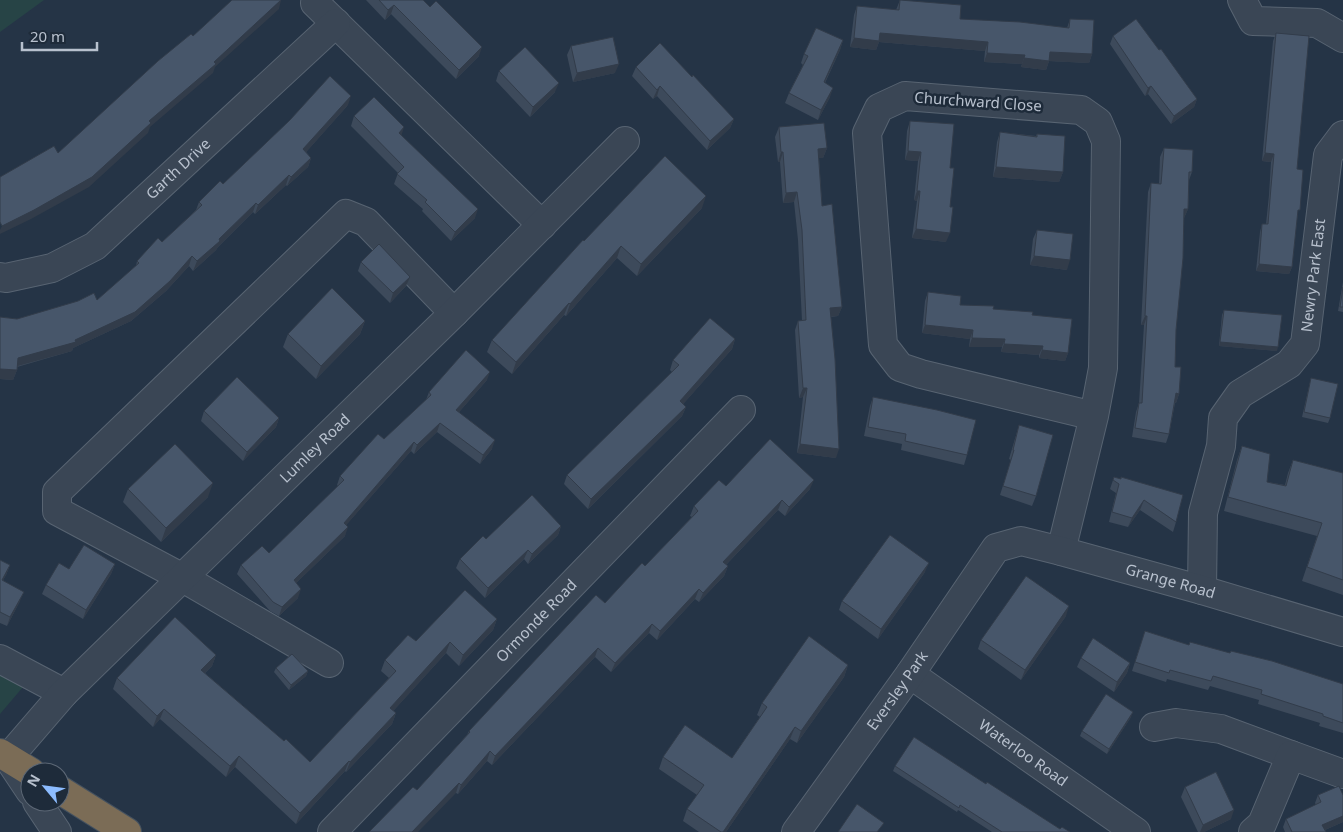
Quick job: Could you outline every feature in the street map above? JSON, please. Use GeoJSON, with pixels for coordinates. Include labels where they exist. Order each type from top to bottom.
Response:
{"type":"FeatureCollection","features":[{"type":"Feature","properties":{"kind":"highway"},"geometry":{"type":"LineString","coordinates":[[4,755],[20,765]]}},
{"type":"Feature","properties":{"kind":"highway"},"geometry":{"type":"LineString","coordinates":[[70,796],[127,832]]}},
{"type":"Feature","properties":{"kind":"street"},"geometry":{"type":"LineString","coordinates":[[315,3],[542,225]]}},
{"type":"Feature","properties":{"kind":"street"},"geometry":{"type":"LineString","coordinates":[[1248,10],[1317,23],[1343,38]]}},
{"type":"Feature","properties":{"kind":"street","name":"Garth Drive"},"geometry":{"type":"LineString","coordinates":[[0,277],[6,278],[52,268],[95,246],[336,23]]}},
{"type":"Feature","properties":{"kind":"street","name":"Churchward Close"},"geometry":{"type":"LineString","coordinates":[[1061,551],[1094,416],[1103,368],[1106,141],[1098,122],[1081,110],[905,96],[879,108],[867,133],[882,345],[900,368],[1094,416]]}},
{"type":"Feature","properties":{"kind":"street","name":"Newry Park East"},"geometry":{"type":"LineString","coordinates":[[1202,590],[1203,513],[1221,446],[1223,418],[1240,394],[1290,364],[1305,344],[1328,155],[1343,135]]}},
{"type":"Feature","properties":{"kind":"street","name":"Lumley Road"},"geometry":{"type":"LineString","coordinates":[[4,755],[64,693],[454,313],[625,141]]}},
{"type":"Feature","properties":{"kind":"street"},"geometry":{"type":"LineString","coordinates":[[329,662],[183,578],[57,510],[57,492],[346,214],[366,222],[454,313]]}},
{"type":"Feature","properties":{"kind":"street","name":"Ormonde Road"},"geometry":{"type":"LineString","coordinates":[[332,832],[741,410]]}},
{"type":"Feature","properties":{"kind":"street","name":"Grange Road"},"geometry":{"type":"LineString","coordinates":[[996,548],[1021,541],[1202,590],[1343,632]]}},
{"type":"Feature","properties":{"kind":"street","name":"Eversley Park"},"geometry":{"type":"LineString","coordinates":[[796,832],[910,674],[996,548]]}},
{"type":"Feature","properties":{"kind":"street"},"geometry":{"type":"LineString","coordinates":[[0,659],[64,693]]}},
{"type":"Feature","properties":{"kind":"street","name":"Waterloo Road"},"geometry":{"type":"LineString","coordinates":[[910,674],[1136,832]]}},
{"type":"Feature","properties":{"kind":"street"},"geometry":{"type":"LineString","coordinates":[[1154,727],[1176,723],[1221,729],[1343,774]]}},
{"type":"Feature","properties":{"kind":"street"},"geometry":{"type":"LineString","coordinates":[[4,755],[20,777]]}},
{"type":"Feature","properties":{"kind":"street"},"geometry":{"type":"LineString","coordinates":[[1253,832],[1262,824],[1291,755]]}},
{"type":"Feature","properties":{"kind":"street"},"geometry":{"type":"LineString","coordinates":[[44,812],[57,832]]}},
{"type":"Feature","properties":{"kind":"green space"},"geometry":{"type":"Polygon","coordinates":[[[0,0],[44,0],[0,32],[0,0]]]}},
{"type":"Feature","properties":{"kind":"green space"},"geometry":{"type":"Polygon","coordinates":[[[0,675],[23,687],[0,714],[0,675]]]}},
{"type":"Feature","properties":{"kind":"building"},"geometry":{"type":"Polygon","coordinates":[[[232,0],[281,0],[214,62],[216,64],[149,121],[151,123],[92,177],[2,226],[0,222],[0,177],[54,146],[58,153],[158,61],[191,34],[193,36],[232,0]]]}},
{"type":"Feature","properties":{"kind":"building"},"geometry":{"type":"Polygon","coordinates":[[[379,0],[423,0],[430,7],[436,1],[482,47],[459,70],[394,5],[388,10],[379,0]]]}},
{"type":"Feature","properties":{"kind":"building"},"geometry":{"type":"Polygon","coordinates":[[[900,0],[961,5],[960,19],[1020,22],[1069,28],[1070,19],[1094,20],[1092,54],[1050,52],[1049,61],[1024,58],[1025,55],[987,53],[988,42],[880,33],[879,41],[854,38],[857,6],[899,10],[900,0]]]}},
{"type":"Feature","properties":{"kind":"building"},"geometry":{"type":"Polygon","coordinates":[[[1136,19],[1159,50],[1161,49],[1197,99],[1174,116],[1151,86],[1148,88],[1113,36],[1136,19]]]}},
{"type":"Feature","properties":{"kind":"building"},"geometry":{"type":"Polygon","coordinates":[[[816,28],[843,40],[824,82],[833,88],[821,110],[789,93],[808,56],[804,54],[816,28]]]}},
{"type":"Feature","properties":{"kind":"building"},"geometry":{"type":"Polygon","coordinates":[[[1276,33],[1309,36],[1297,169],[1303,170],[1300,210],[1298,210],[1292,267],[1259,264],[1262,224],[1268,224],[1274,154],[1265,153],[1276,33]]]}},
{"type":"Feature","properties":{"kind":"building"},"geometry":{"type":"Polygon","coordinates":[[[613,37],[619,64],[577,73],[571,46],[613,37]]]}},
{"type":"Feature","properties":{"kind":"building"},"geometry":{"type":"Polygon","coordinates":[[[660,43],[734,119],[710,141],[660,86],[657,90],[636,67],[660,43]]]}},
{"type":"Feature","properties":{"kind":"building"},"geometry":{"type":"Polygon","coordinates":[[[525,47],[559,83],[533,107],[499,71],[525,47]]]}},
{"type":"Feature","properties":{"kind":"building"},"geometry":{"type":"Polygon","coordinates":[[[330,76],[351,96],[303,149],[311,158],[291,177],[289,175],[258,205],[256,203],[219,239],[220,241],[197,261],[192,256],[170,281],[135,312],[75,340],[76,342],[18,358],[17,370],[0,369],[0,317],[17,319],[78,301],[94,293],[97,300],[139,263],[137,261],[158,238],[162,242],[202,205],[199,202],[220,181],[223,184],[290,120],[330,76]]]}},
{"type":"Feature","properties":{"kind":"building"},"geometry":{"type":"Polygon","coordinates":[[[374,97],[404,127],[399,133],[478,209],[455,232],[425,202],[427,200],[397,174],[404,167],[354,116],[374,97]]]}},
{"type":"Feature","properties":{"kind":"building"},"geometry":{"type":"Polygon","coordinates":[[[910,121],[954,124],[950,168],[954,168],[950,207],[953,207],[950,233],[916,229],[920,191],[917,191],[921,152],[908,151],[910,121]]]}},
{"type":"Feature","properties":{"kind":"building"},"geometry":{"type":"Polygon","coordinates":[[[824,123],[827,148],[818,149],[822,206],[832,204],[842,307],[830,308],[835,359],[839,449],[800,444],[807,388],[803,388],[798,321],[806,320],[802,230],[797,192],[786,193],[779,127],[824,123]]]}},
{"type":"Feature","properties":{"kind":"building"},"geometry":{"type":"Polygon","coordinates":[[[1000,132],[1037,137],[1037,134],[1065,136],[1063,172],[996,167],[1000,132]]]}},
{"type":"Feature","properties":{"kind":"building"},"geometry":{"type":"Polygon","coordinates":[[[1164,148],[1193,150],[1192,172],[1189,172],[1188,209],[1184,209],[1183,258],[1176,330],[1175,367],[1181,367],[1179,394],[1176,393],[1169,434],[1135,428],[1139,403],[1142,403],[1151,183],[1161,184],[1164,148]]]}},
{"type":"Feature","properties":{"kind":"building"},"geometry":{"type":"Polygon","coordinates":[[[665,156],[706,196],[641,264],[621,246],[516,362],[492,340],[583,240],[665,156]]]}},
{"type":"Feature","properties":{"kind":"building"},"geometry":{"type":"Polygon","coordinates":[[[1037,230],[1073,234],[1070,260],[1034,256],[1037,230]]]}},
{"type":"Feature","properties":{"kind":"building"},"geometry":{"type":"Polygon","coordinates":[[[379,244],[410,277],[393,293],[361,262],[379,244]]]}},
{"type":"Feature","properties":{"kind":"building"},"geometry":{"type":"Polygon","coordinates":[[[1343,287],[1343,307],[1340,307],[1343,287]]]}},
{"type":"Feature","properties":{"kind":"building"},"geometry":{"type":"Polygon","coordinates":[[[332,288],[365,321],[321,366],[288,334],[332,288]]]}},
{"type":"Feature","properties":{"kind":"building"},"geometry":{"type":"Polygon","coordinates":[[[928,292],[961,296],[960,305],[994,306],[993,309],[1033,312],[1032,315],[1072,319],[1068,353],[1042,350],[1043,346],[1004,344],[1005,339],[972,338],[973,330],[925,325],[928,292]]]}},
{"type":"Feature","properties":{"kind":"building"},"geometry":{"type":"Polygon","coordinates":[[[1224,310],[1282,315],[1278,347],[1220,342],[1224,310]]]}},
{"type":"Feature","properties":{"kind":"building"},"geometry":{"type":"Polygon","coordinates":[[[710,318],[735,339],[680,401],[686,407],[591,499],[567,475],[679,365],[673,360],[710,318]]]}},
{"type":"Feature","properties":{"kind":"building"},"geometry":{"type":"Polygon","coordinates":[[[466,350],[490,372],[456,410],[495,440],[483,455],[440,423],[417,445],[414,442],[344,523],[348,527],[294,580],[301,589],[282,607],[273,602],[241,565],[262,546],[269,553],[344,480],[340,476],[378,434],[384,439],[431,395],[429,392],[466,350]]]}},
{"type":"Feature","properties":{"kind":"building"},"geometry":{"type":"Polygon","coordinates":[[[237,377],[279,418],[247,452],[204,411],[237,377]]]}},
{"type":"Feature","properties":{"kind":"building"},"geometry":{"type":"Polygon","coordinates":[[[1311,378],[1338,384],[1330,418],[1304,412],[1311,378]]]}},
{"type":"Feature","properties":{"kind":"building"},"geometry":{"type":"Polygon","coordinates":[[[873,397],[976,420],[967,455],[905,441],[906,434],[868,427],[873,397]]]}},
{"type":"Feature","properties":{"kind":"building"},"geometry":{"type":"Polygon","coordinates":[[[1019,425],[1053,435],[1036,496],[1003,486],[1014,450],[1019,425]]]}},
{"type":"Feature","properties":{"kind":"building"},"geometry":{"type":"Polygon","coordinates":[[[770,439],[814,480],[789,507],[782,500],[723,562],[728,566],[703,593],[699,589],[660,631],[652,624],[615,663],[598,648],[495,756],[490,751],[461,785],[459,783],[412,832],[369,832],[413,787],[417,790],[469,731],[596,595],[605,603],[642,563],[645,566],[698,511],[694,506],[719,480],[726,486],[770,439]]]}},
{"type":"Feature","properties":{"kind":"building"},"geometry":{"type":"Polygon","coordinates":[[[175,444],[213,483],[166,528],[128,489],[175,444]]]}},
{"type":"Feature","properties":{"kind":"building"},"geometry":{"type":"Polygon","coordinates":[[[1242,446],[1270,454],[1267,482],[1286,486],[1293,460],[1343,473],[1343,580],[1307,567],[1322,523],[1228,497],[1242,446]]]}},
{"type":"Feature","properties":{"kind":"building"},"geometry":{"type":"Polygon","coordinates":[[[1114,477],[1121,479],[1121,477],[1183,495],[1176,522],[1144,500],[1132,518],[1112,512],[1119,484],[1113,480],[1114,477]]]}},
{"type":"Feature","properties":{"kind":"building"},"geometry":{"type":"Polygon","coordinates":[[[532,495],[561,526],[532,554],[528,550],[488,588],[460,559],[483,536],[486,539],[532,495]]]}},
{"type":"Feature","properties":{"kind":"building"},"geometry":{"type":"Polygon","coordinates":[[[890,535],[929,563],[881,629],[842,601],[890,535]]]}},
{"type":"Feature","properties":{"kind":"building"},"geometry":{"type":"Polygon","coordinates":[[[84,545],[115,564],[86,610],[46,585],[59,563],[69,569],[84,545]]]}},
{"type":"Feature","properties":{"kind":"building"},"geometry":{"type":"Polygon","coordinates":[[[0,560],[10,565],[2,580],[24,592],[10,617],[0,612],[0,560]]]}},
{"type":"Feature","properties":{"kind":"building"},"geometry":{"type":"Polygon","coordinates":[[[1026,576],[1069,606],[1025,670],[981,640],[1026,576]]]}},
{"type":"Feature","properties":{"kind":"building"},"geometry":{"type":"Polygon","coordinates":[[[465,590],[497,619],[463,655],[450,642],[390,708],[396,713],[300,813],[239,756],[230,766],[164,709],[157,716],[117,678],[175,617],[216,655],[201,670],[284,741],[286,739],[310,762],[396,671],[385,660],[408,635],[416,641],[465,590]]]}},
{"type":"Feature","properties":{"kind":"building"},"geometry":{"type":"Polygon","coordinates":[[[1145,631],[1189,645],[1190,642],[1230,653],[1231,651],[1272,661],[1343,684],[1343,723],[1323,716],[1323,714],[1261,694],[1262,690],[1213,676],[1211,681],[1170,670],[1169,673],[1135,662],[1145,631]]]}},
{"type":"Feature","properties":{"kind":"building"},"geometry":{"type":"Polygon","coordinates":[[[809,636],[848,665],[801,731],[795,727],[723,832],[721,832],[687,809],[704,785],[663,757],[685,725],[732,758],[767,707],[762,703],[809,636]]]}},
{"type":"Feature","properties":{"kind":"building"},"geometry":{"type":"Polygon","coordinates":[[[1093,638],[1130,663],[1117,682],[1081,658],[1093,638]]]}},
{"type":"Feature","properties":{"kind":"building"},"geometry":{"type":"Polygon","coordinates":[[[292,654],[308,671],[291,685],[276,668],[292,654]]]}},
{"type":"Feature","properties":{"kind":"building"},"geometry":{"type":"Polygon","coordinates":[[[1106,694],[1133,712],[1109,749],[1082,731],[1106,694]]]}},
{"type":"Feature","properties":{"kind":"building"},"geometry":{"type":"Polygon","coordinates":[[[914,737],[986,784],[987,782],[1060,829],[1062,827],[1070,832],[1002,832],[960,805],[959,808],[895,766],[914,737]]]}},
{"type":"Feature","properties":{"kind":"building"},"geometry":{"type":"Polygon","coordinates":[[[1216,772],[1234,810],[1203,825],[1185,787],[1216,772]]]}},
{"type":"Feature","properties":{"kind":"building"},"geometry":{"type":"Polygon","coordinates":[[[1339,786],[1343,795],[1343,816],[1322,825],[1326,832],[1292,832],[1286,819],[1321,802],[1318,795],[1339,786]]]}},
{"type":"Feature","properties":{"kind":"building"},"geometry":{"type":"Polygon","coordinates":[[[857,804],[884,823],[877,832],[838,832],[857,804]]]}}]}
